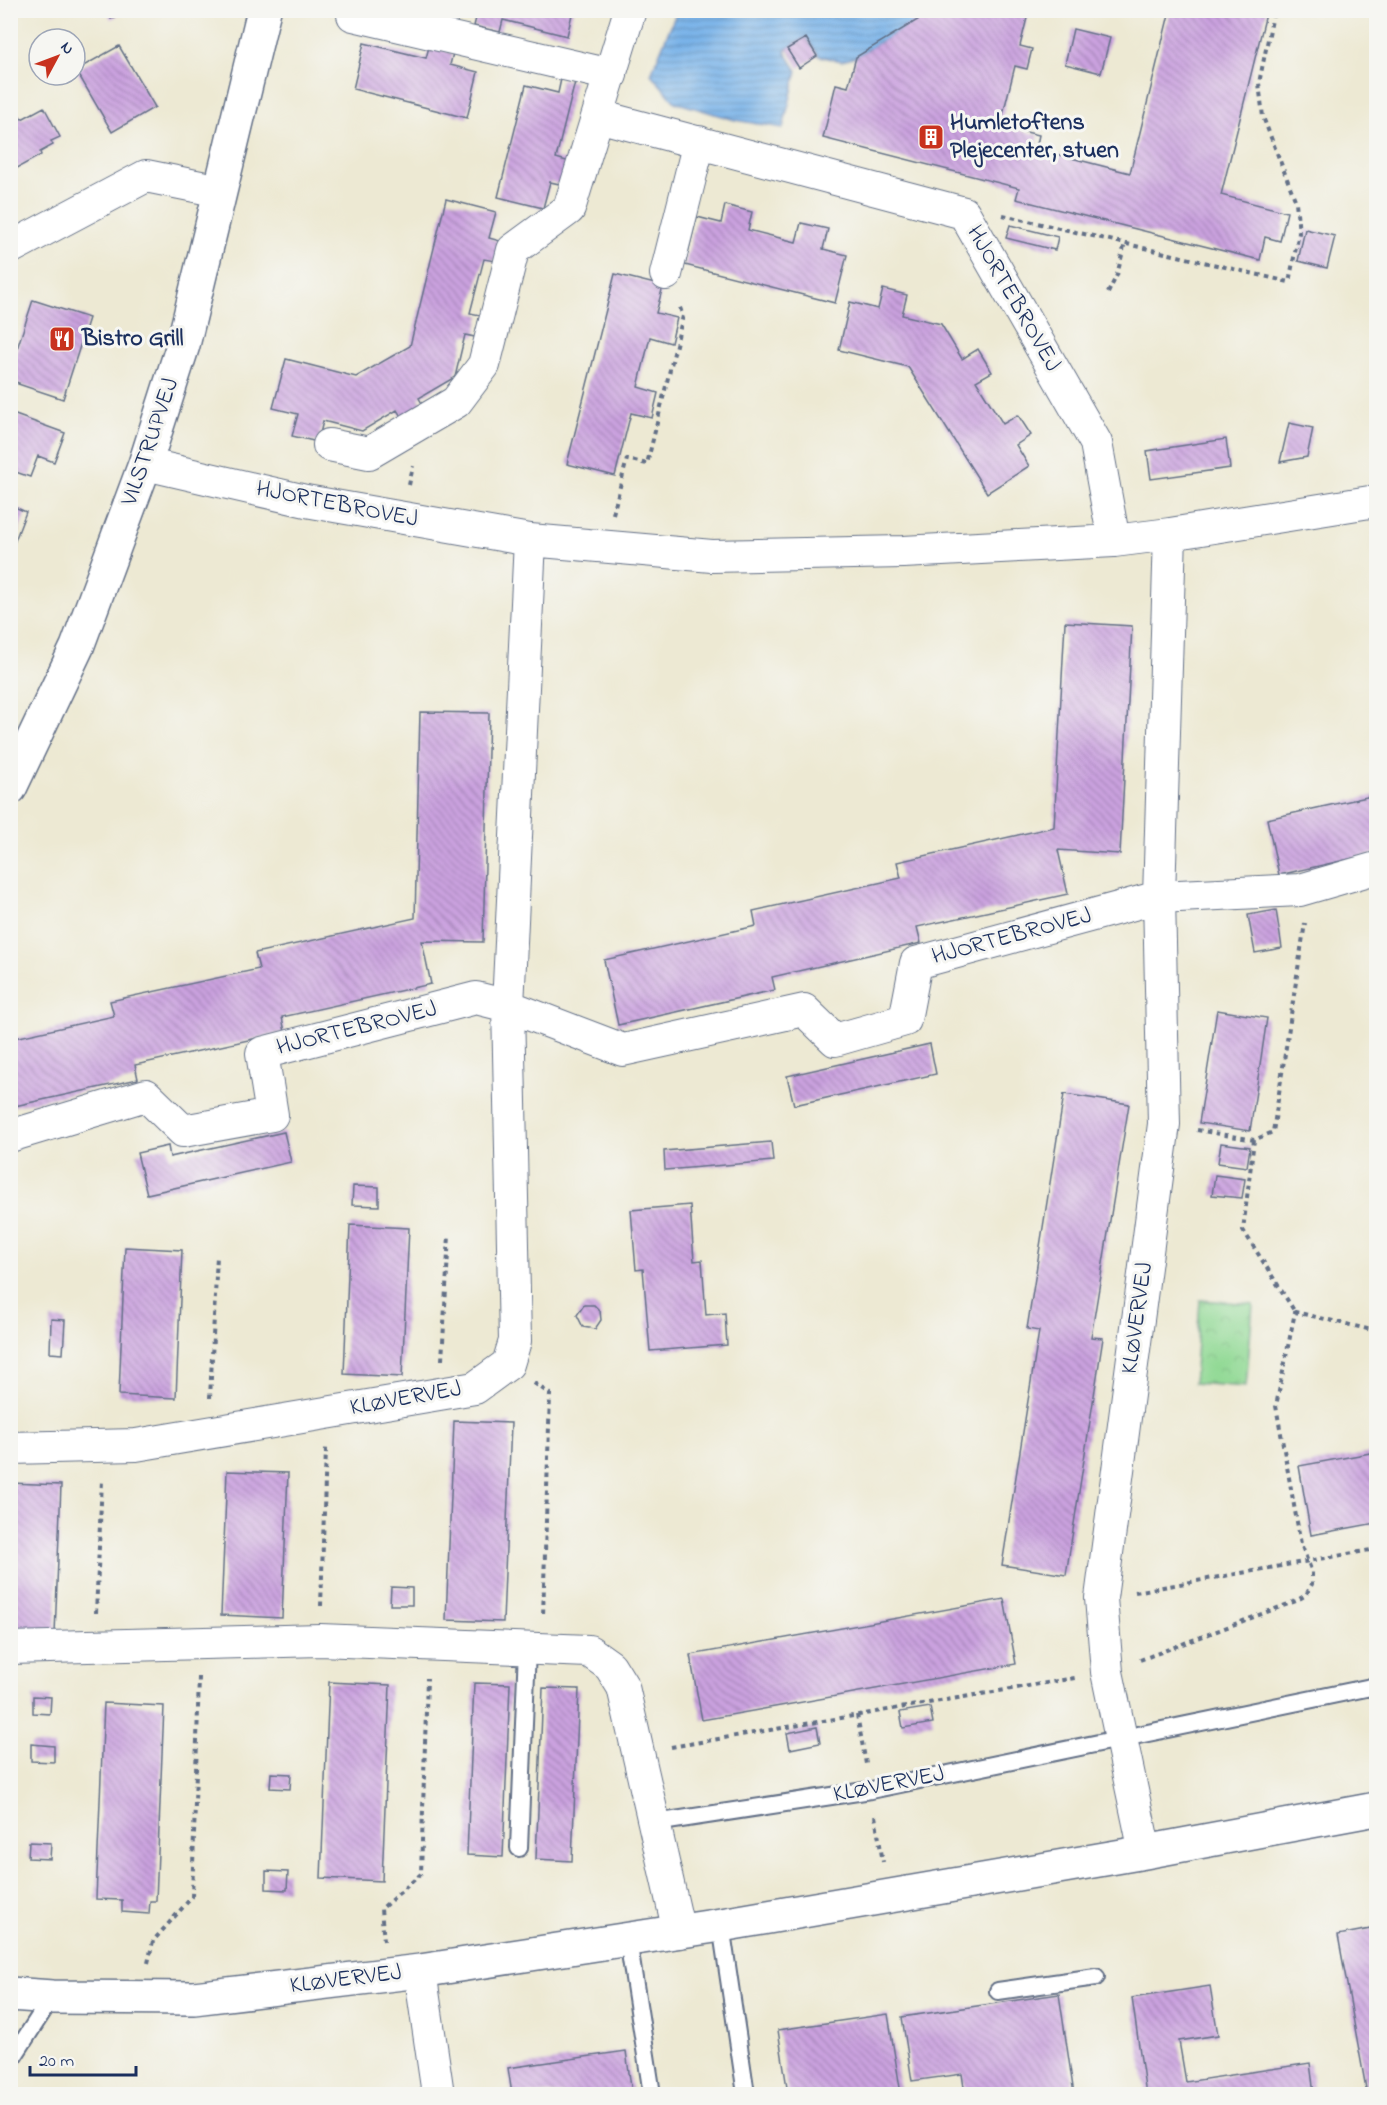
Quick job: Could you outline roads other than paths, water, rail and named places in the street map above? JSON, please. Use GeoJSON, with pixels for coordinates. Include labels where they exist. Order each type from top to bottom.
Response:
{"type":"FeatureCollection","features":[{"type":"Feature","properties":{"kind":"street","name":"VILSTRUPVEJ"},"geometry":{"type":"LineString","coordinates":[[13,775],[77,647],[145,464],[183,345],[264,10]]}},
{"type":"Feature","properties":{"kind":"street"},"geometry":{"type":"LineString","coordinates":[[329,445],[369,453],[456,402],[484,365],[513,250],[568,209],[630,10]]}},
{"type":"Feature","properties":{"kind":"street"},"geometry":{"type":"LineString","coordinates":[[353,15],[610,75]]}},
{"type":"Feature","properties":{"kind":"street","name":"HJORTEBROVEJ"},"geometry":{"type":"LineString","coordinates":[[598,116],[963,213],[1096,443],[1114,541]]}},
{"type":"Feature","properties":{"kind":"street"},"geometry":{"type":"LineString","coordinates":[[666,274],[699,142]]}},
{"type":"Feature","properties":{"kind":"street"},"geometry":{"type":"LineString","coordinates":[[10,248],[146,176],[220,191]]}},
{"type":"Feature","properties":{"kind":"street","name":"HJORTEBROVEJ"},"geometry":{"type":"LineString","coordinates":[[145,464],[306,501],[530,540],[712,556],[903,552],[1114,541],[1377,501]]}},
{"type":"Feature","properties":{"kind":"street"},"geometry":{"type":"LineString","coordinates":[[1159,897],[1170,534]]}},
{"type":"Feature","properties":{"kind":"street"},"geometry":{"type":"LineString","coordinates":[[508,1006],[530,540]]}},
{"type":"Feature","properties":{"kind":"street","name":"HJORTEBROVEJ"},"geometry":{"type":"LineString","coordinates":[[10,1136],[146,1095],[183,1131],[272,1115],[262,1053],[476,998],[508,1006],[623,1050],[804,1010],[835,1040],[905,1020],[916,963],[1159,897],[1300,890],[1377,868]]}},
{"type":"Feature","properties":{"kind":"street","name":"KLØVERVEJ"},"geometry":{"type":"LineString","coordinates":[[1145,1852],[1107,1672],[1101,1598],[1164,1124],[1159,897]]}},
{"type":"Feature","properties":{"kind":"street","name":"KLØVERVEJ"},"geometry":{"type":"LineString","coordinates":[[10,1448],[136,1445],[440,1394],[475,1388],[508,1364],[515,1341],[508,1006]]}},
{"type":"Feature","properties":{"kind":"street"},"geometry":{"type":"LineString","coordinates":[[10,1648],[320,1640],[589,1652],[610,1666],[622,1687],[679,1932]]}},
{"type":"Feature","properties":{"kind":"street","name":"KLØVERVEJ"},"geometry":{"type":"LineString","coordinates":[[10,1994],[52,1997],[194,1998],[420,1971],[721,1925],[1145,1852],[1377,1809]]}},
{"type":"Feature","properties":{"kind":"street"},"geometry":{"type":"LineString","coordinates":[[420,1971],[438,2094]]}},
{"type":"Feature","properties":{"kind":"lane"},"geometry":{"type":"LineString","coordinates":[[519,1848],[534,1649]]}},
{"type":"Feature","properties":{"kind":"lane","name":"KLØVERVEJ"},"geometry":{"type":"LineString","coordinates":[[655,1823],[871,1790],[1377,1686]]}},
{"type":"Feature","properties":{"kind":"lane"},"geometry":{"type":"LineString","coordinates":[[721,1925],[746,2094]]}},
{"type":"Feature","properties":{"kind":"lane"},"geometry":{"type":"LineString","coordinates":[[628,1940],[652,2094]]}},
{"type":"Feature","properties":{"kind":"lane"},"geometry":{"type":"LineString","coordinates":[[998,1991],[1096,1977]]}},
{"type":"Feature","properties":{"kind":"lane"},"geometry":{"type":"LineString","coordinates":[[10,2062],[52,1997]]}},
{"type":"Feature","properties":{"kind":"water"},"geometry":{"type":"Polygon","coordinates":[[[677,11],[934,11],[856,57],[842,61],[819,56],[806,37],[786,49],[785,52],[797,71],[783,128],[735,120],[675,102],[651,74],[677,11]]]}},
{"type":"Feature","properties":{"kind":"place","name":"Humletoftens Plejecenter, stuen"},"geometry":{"type":"Point","coordinates":[931,137]}},
{"type":"Feature","properties":{"kind":"place","name":"Bistro Grill"},"geometry":{"type":"Point","coordinates":[62,339]}}]}
